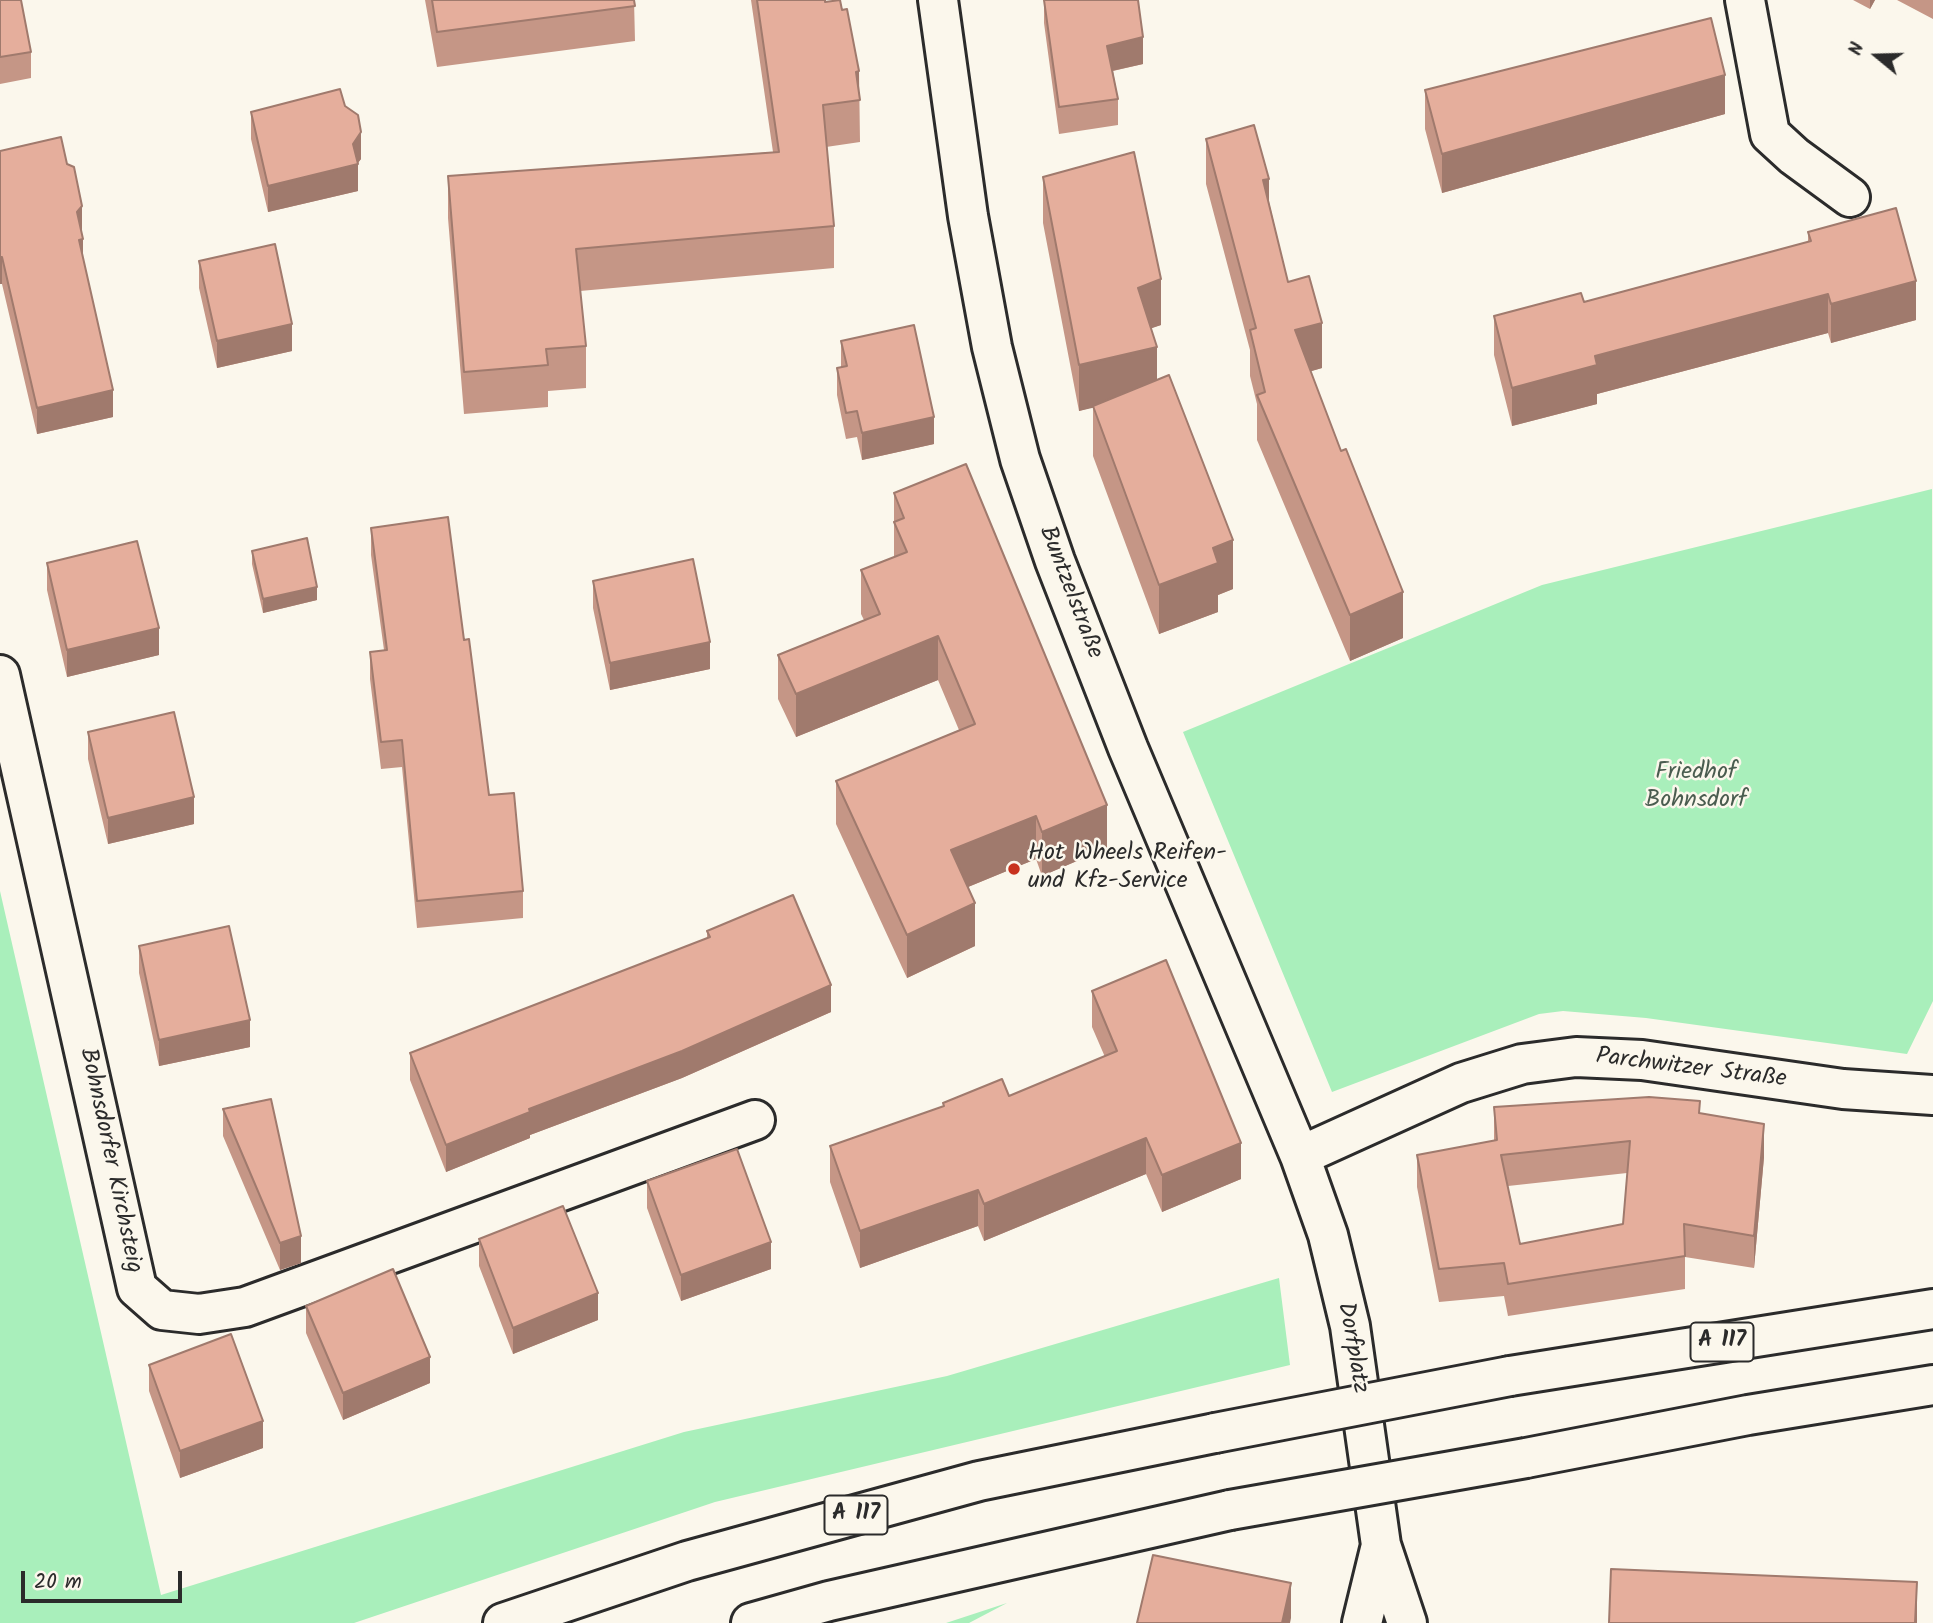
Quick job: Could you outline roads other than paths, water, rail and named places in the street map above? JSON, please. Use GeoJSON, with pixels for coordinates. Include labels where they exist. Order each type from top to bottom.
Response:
{"type":"FeatureCollection","features":[{"type":"Feature","properties":{"kind":"main road","name":"Buntzelstraße"},"geometry":{"type":"LineString","coordinates":[[938,0],[968,216],[992,348],[1020,459],[1055,561],[1128,748],[1300,1156]]}},
{"type":"Feature","properties":{"kind":"main road"},"geometry":{"type":"LineString","coordinates":[[1745,0],[1770,134],[1794,156],[1850,197]]}},
{"type":"Feature","properties":{"kind":"main road","name":"Bohnsdorfer Kirchsteig"},"geometry":{"type":"LineString","coordinates":[[0,676],[137,1288],[162,1310],[199,1314],[245,1307],[755,1121]]}},
{"type":"Feature","properties":{"kind":"main road","name":"Parchwitzer Straße"},"geometry":{"type":"LineString","coordinates":[[1300,1156],[1461,1083],[1522,1064],[1576,1057],[1642,1060],[1843,1088],[1933,1095]]}},
{"type":"Feature","properties":{"kind":"main road","name":"Dorfplatz"},"geometry":{"type":"LineString","coordinates":[[1300,1156],[1328,1236],[1350,1326],[1381,1545],[1407,1623]]}},
{"type":"Feature","properties":{"kind":"main road","name":"A 117"},"geometry":{"type":"LineString","coordinates":[[503,1623],[687,1561],[979,1481],[1510,1376],[1933,1309]]}},
{"type":"Feature","properties":{"kind":"main road"},"geometry":{"type":"LineString","coordinates":[[751,1623],[829,1601],[1230,1510],[1526,1458],[1748,1415],[1933,1385]]}},
{"type":"Feature","properties":{"kind":"main road","name":"Dorfplatz"},"geometry":{"type":"LineString","coordinates":[[1362,1623],[1381,1545]]}},
{"type":"Feature","properties":{"kind":"place","name":"Hot Wheels Reifen- und Kfz-Service"},"geometry":{"type":"Point","coordinates":[1014,869]}},
{"type":"Feature","properties":{"kind":"park label","name":"Friedhof Bohnsdorf"},"geometry":{"type":"Point","coordinates":[1696,788]}}]}
